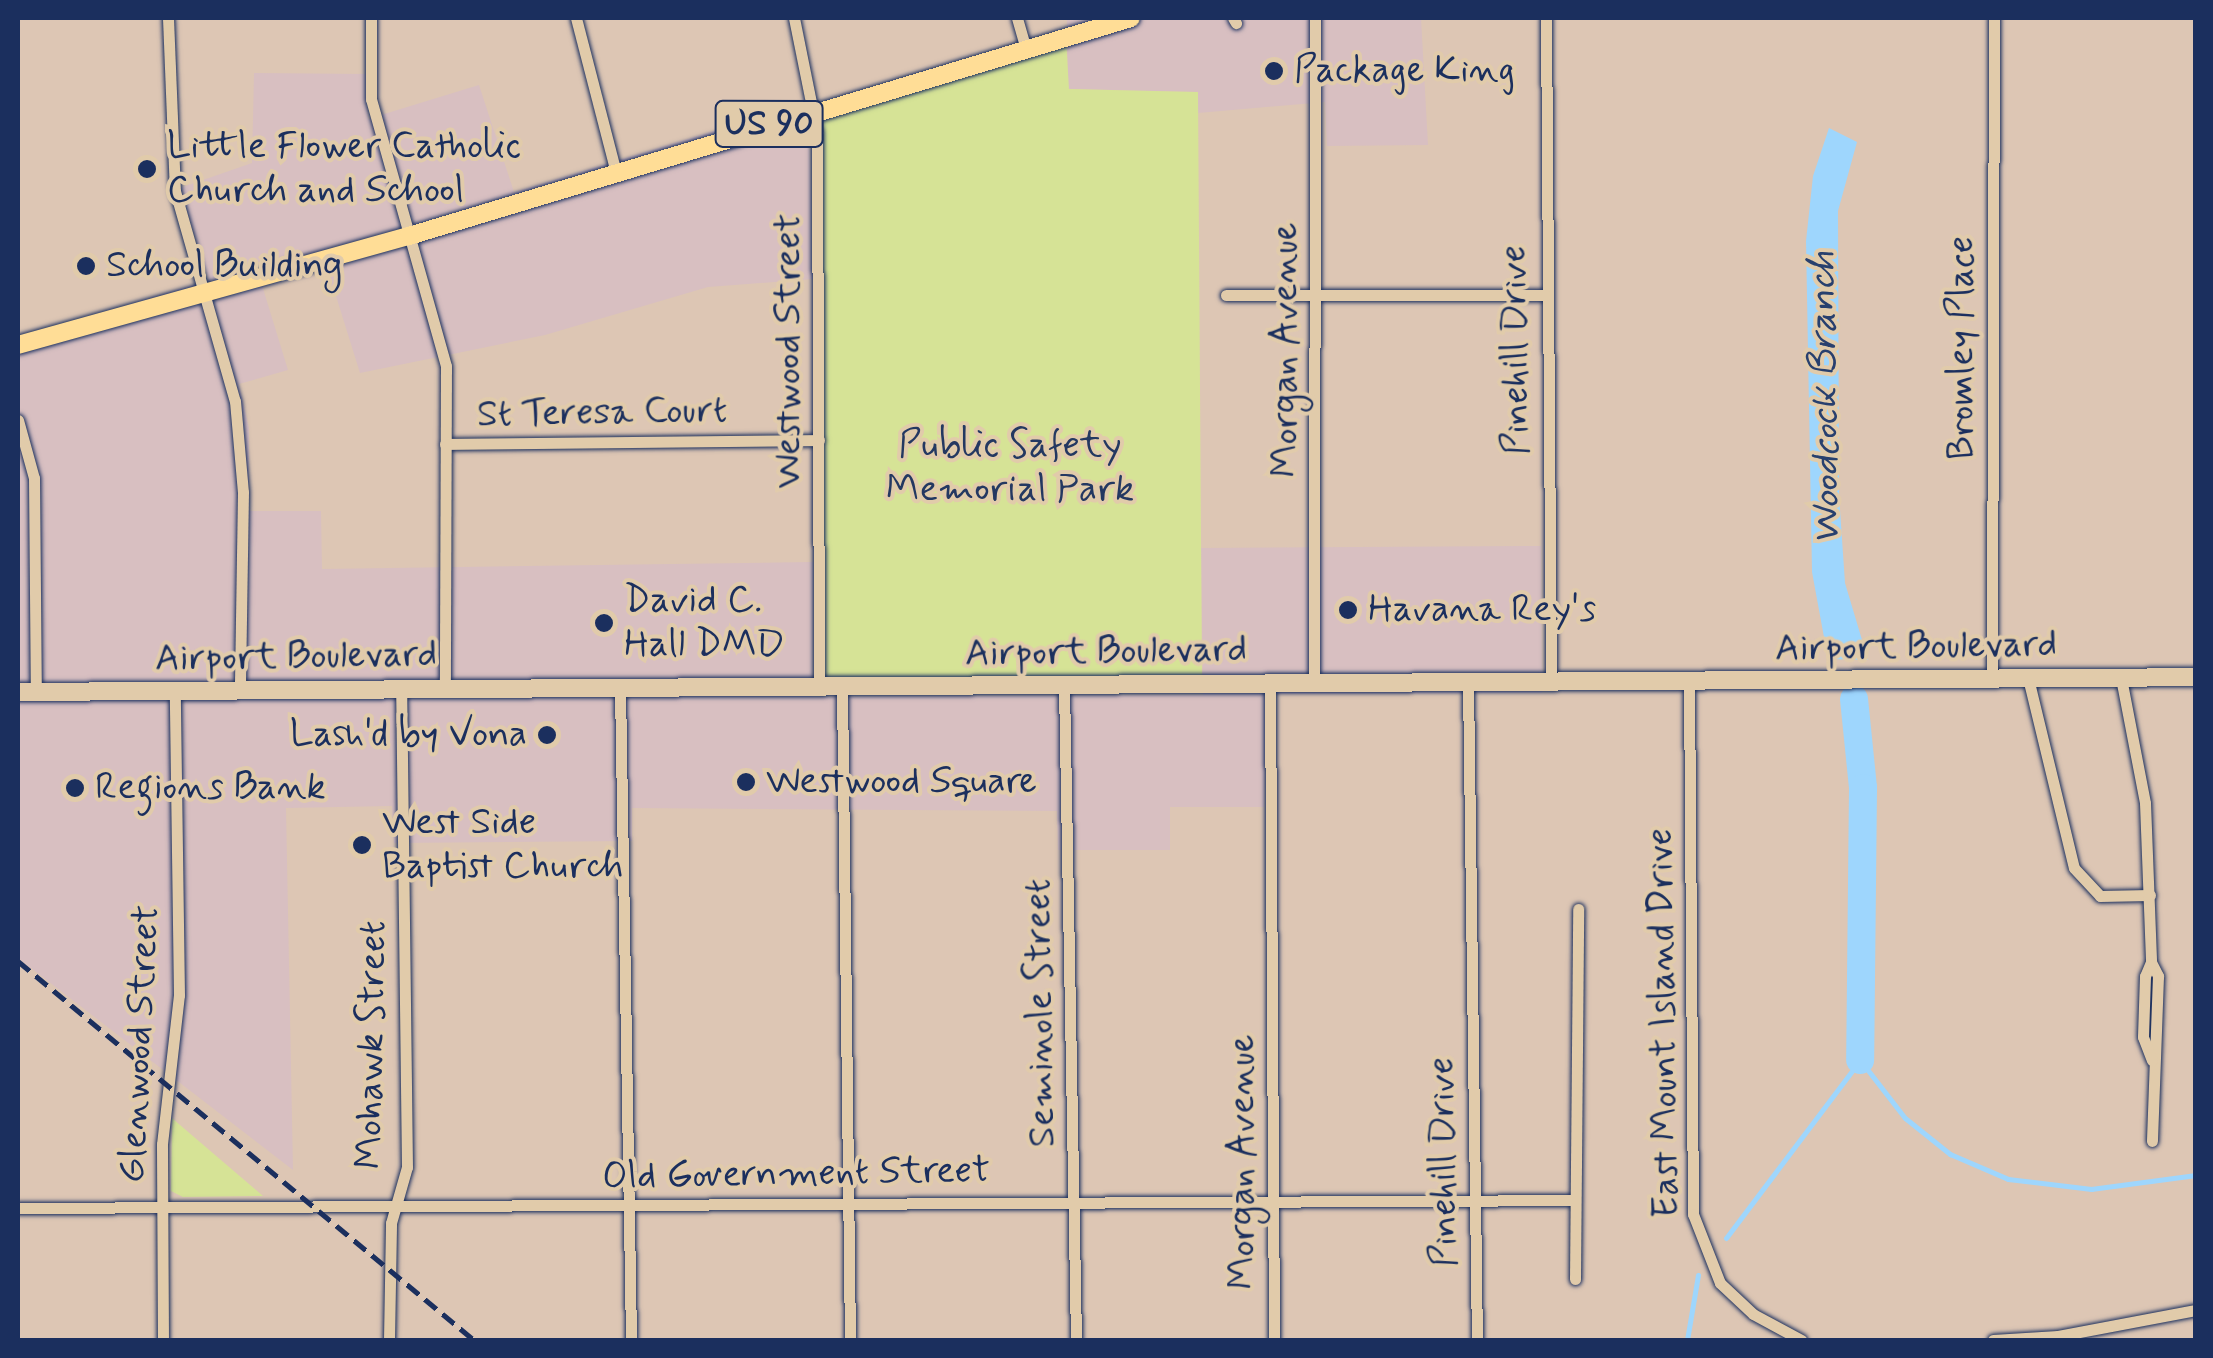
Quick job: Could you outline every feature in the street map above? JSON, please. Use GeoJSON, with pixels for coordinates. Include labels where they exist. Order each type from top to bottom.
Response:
{"type":"FeatureCollection","features":[{"type":"Feature","properties":{"kind":"main road","name":"US 90"},"geometry":{"type":"LineString","coordinates":[[18,346],[204,290],[409,236],[615,169],[1131,18]]}},
{"type":"Feature","properties":{"kind":"main road","name":"Airport Boulevard"},"geometry":{"type":"LineString","coordinates":[[27,692],[2196,677]]}},
{"type":"Feature","properties":{"kind":"street"},"geometry":{"type":"LineString","coordinates":[[168,18],[171,160],[235,402],[243,492],[240,690]]}},
{"type":"Feature","properties":{"kind":"street"},"geometry":{"type":"LineString","coordinates":[[371,18],[371,99],[444,354],[445,688]]}},
{"type":"Feature","properties":{"kind":"street"},"geometry":{"type":"LineString","coordinates":[[576,18],[615,169]]}},
{"type":"Feature","properties":{"kind":"street","name":"Westwood Street"},"geometry":{"type":"LineString","coordinates":[[794,18],[815,111],[818,687]]}},
{"type":"Feature","properties":{"kind":"street"},"geometry":{"type":"LineString","coordinates":[[1017,18],[1026,50]]}},
{"type":"Feature","properties":{"kind":"street","name":"Morgan Avenue"},"geometry":{"type":"LineString","coordinates":[[1314,682],[1316,18]]}},
{"type":"Feature","properties":{"kind":"street","name":"Pinehill Drive"},"geometry":{"type":"LineString","coordinates":[[1546,18],[1545,295],[1551,682]]}},
{"type":"Feature","properties":{"kind":"street","name":"Bromley Place"},"geometry":{"type":"LineString","coordinates":[[1992,678],[1994,18]]}},
{"type":"Feature","properties":{"kind":"street"},"geometry":{"type":"LineString","coordinates":[[1226,295],[1545,295]]}},
{"type":"Feature","properties":{"kind":"street"},"geometry":{"type":"LineString","coordinates":[[18,420],[34,478],[27,692]]}},
{"type":"Feature","properties":{"kind":"street","name":"St Teresa Court"},"geometry":{"type":"LineString","coordinates":[[445,444],[819,440]]}},
{"type":"Feature","properties":{"kind":"street"},"geometry":{"type":"LineString","coordinates":[[2028,678],[2074,868],[2100,896],[2150,895]]}},
{"type":"Feature","properties":{"kind":"street"},"geometry":{"type":"LineString","coordinates":[[2122,678],[2144,803],[2151,962],[2158,976],[2160,1038],[2152,1061],[2152,1141]]}},
{"type":"Feature","properties":{"kind":"street","name":"East Mount Island Drive"},"geometry":{"type":"LineString","coordinates":[[1689,681],[1693,1214],[1707,1263],[1720,1282],[1778,1331],[1801,1340]]}},
{"type":"Feature","properties":{"kind":"street","name":"Morgan Avenue"},"geometry":{"type":"LineString","coordinates":[[1270,683],[1274,1340]]}},
{"type":"Feature","properties":{"kind":"street","name":"Pinehill Drive"},"geometry":{"type":"LineString","coordinates":[[1468,683],[1476,1340]]}},
{"type":"Feature","properties":{"kind":"street","name":"Seminole Street"},"geometry":{"type":"LineString","coordinates":[[1064,685],[1076,1340]]}},
{"type":"Feature","properties":{"kind":"street"},"geometry":{"type":"LineString","coordinates":[[842,687],[850,1340]]}},
{"type":"Feature","properties":{"kind":"street"},"geometry":{"type":"LineString","coordinates":[[620,688],[632,1340]]}},
{"type":"Feature","properties":{"kind":"street","name":"Mohawk Street"},"geometry":{"type":"LineString","coordinates":[[389,1340],[396,1208],[407,1167],[401,689]]}},
{"type":"Feature","properties":{"kind":"street","name":"Glenwood Street"},"geometry":{"type":"LineString","coordinates":[[164,1340],[162,1144],[179,995],[175,691]]}},
{"type":"Feature","properties":{"kind":"street"},"geometry":{"type":"LineString","coordinates":[[1575,1279],[1578,910]]}},
{"type":"Feature","properties":{"kind":"street","name":"Old Government Street"},"geometry":{"type":"LineString","coordinates":[[18,1208],[629,1206],[846,1200],[1576,1200]]}},
{"type":"Feature","properties":{"kind":"street"},"geometry":{"type":"LineString","coordinates":[[1992,1340],[2058,1336],[2196,1310]]}},
{"type":"Feature","properties":{"kind":"shaded area"},"geometry":{"type":"Polygon","coordinates":[[[1421,18],[1428,145],[1327,146],[1325,102],[1198,113],[1197,92],[1068,89],[1067,20],[1421,18]]]}},
{"type":"Feature","properties":{"kind":"shaded area"},"geometry":{"type":"Polygon","coordinates":[[[254,73],[366,74],[368,119],[479,85],[514,192],[808,102],[813,279],[708,287],[545,335],[360,373],[326,264],[261,282],[288,370],[239,384],[249,428],[249,511],[321,511],[322,569],[813,562],[812,697],[1203,695],[1201,548],[1541,546],[1542,693],[1266,694],[1264,807],[1170,807],[1170,850],[1058,850],[1057,811],[632,808],[632,841],[394,843],[392,806],[286,808],[293,1170],[18,958],[18,337],[209,280],[180,188],[252,163],[254,73]]]}},
{"type":"Feature","properties":{"kind":"green space","name":"Public Safety Memorial Park"},"geometry":{"type":"Polygon","coordinates":[[[1066,38],[1069,89],[1198,92],[1202,683],[819,687],[815,111],[1066,38]]]}},
{"type":"Feature","properties":{"kind":"green space"},"geometry":{"type":"Polygon","coordinates":[[[172,1118],[263,1196],[183,1197],[171,1191],[172,1118]]]}},
{"type":"Feature","properties":{"kind":"water"},"geometry":{"type":"Polygon","coordinates":[[[1829,128],[1857,142],[1838,211],[1839,495],[1845,583],[1868,660],[1828,659],[1812,572],[1806,241],[1813,176],[1829,128]]]}},
{"type":"Feature","properties":{"kind":"waterway","name":"Woodcock Branch"},"geometry":{"type":"LineString","coordinates":[[1854,699],[1863,788],[1860,1060]]}},
{"type":"Feature","properties":{"kind":"waterway"},"geometry":{"type":"LineString","coordinates":[[1726,1238],[1860,1060],[1905,1118],[1950,1154],[2008,1179],[2091,1189],[2196,1175]]}},
{"type":"Feature","properties":{"kind":"waterway"},"geometry":{"type":"LineString","coordinates":[[1687,1340],[1698,1275]]}},
{"type":"Feature","properties":{"kind":"railway"},"geometry":{"type":"LineString","coordinates":[[18,961],[474,1340]]}},
{"type":"Feature","properties":{"kind":"place","name":"Package King"},"geometry":{"type":"Point","coordinates":[1274,71]}},
{"type":"Feature","properties":{"kind":"place","name":"Little Flower Catholic Church and School"},"geometry":{"type":"Point","coordinates":[147,169]}},
{"type":"Feature","properties":{"kind":"place","name":"School Building"},"geometry":{"type":"Point","coordinates":[86,266]}},
{"type":"Feature","properties":{"kind":"place","name":"Havana Rey's"},"geometry":{"type":"Point","coordinates":[1348,610]}},
{"type":"Feature","properties":{"kind":"place","name":"David C. Hall DMD"},"geometry":{"type":"Point","coordinates":[604,623]}},
{"type":"Feature","properties":{"kind":"place","name":"Lash'd by Vona"},"geometry":{"type":"Point","coordinates":[547,735]}},
{"type":"Feature","properties":{"kind":"place","name":"Westwood Square"},"geometry":{"type":"Point","coordinates":[746,782]}},
{"type":"Feature","properties":{"kind":"place","name":"Regions Bank"},"geometry":{"type":"Point","coordinates":[75,788]}},
{"type":"Feature","properties":{"kind":"place","name":"West Side Baptist Church"},"geometry":{"type":"Point","coordinates":[362,845]}}]}
